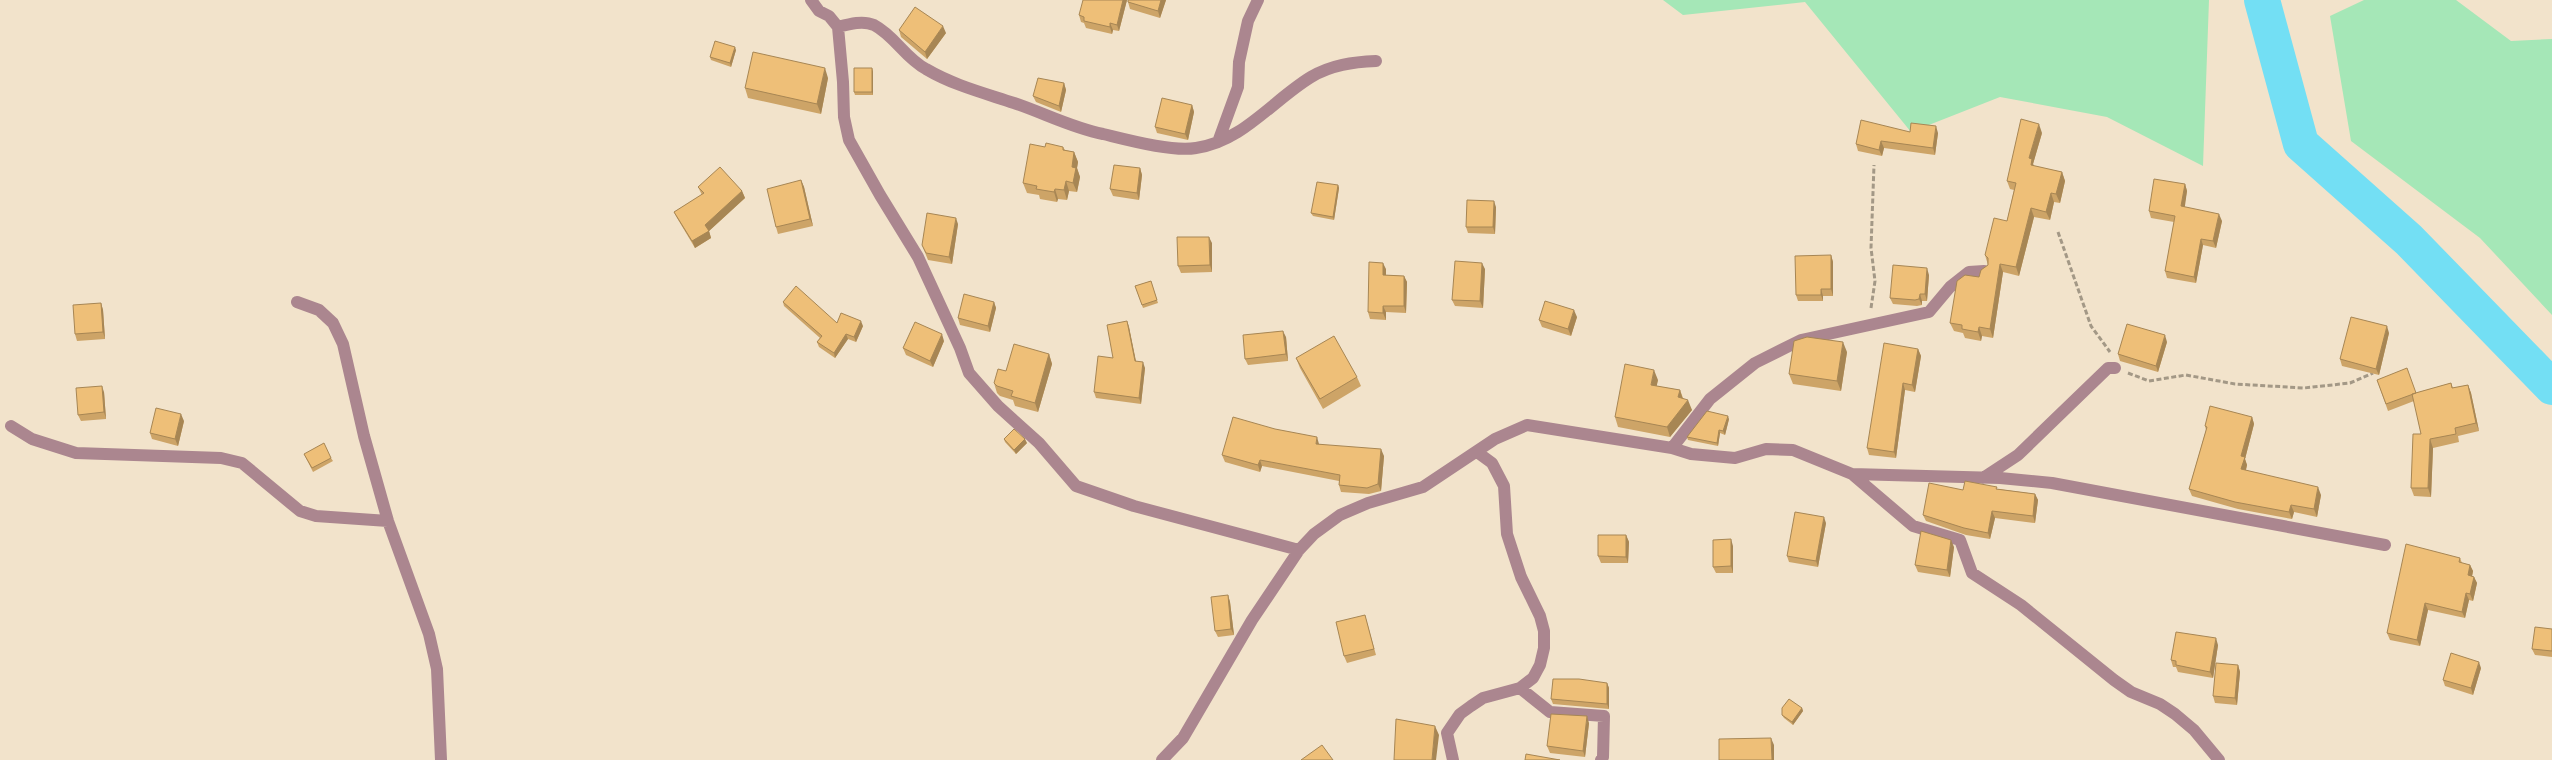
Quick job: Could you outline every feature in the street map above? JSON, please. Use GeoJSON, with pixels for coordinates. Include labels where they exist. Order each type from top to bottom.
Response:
{"type":"FeatureCollection","features":[{"type":"Feature","properties":{"kind":"street"},"geometry":{"type":"LineString","coordinates":[[811,0],[819,11],[829,16],[838,26],[844,117],[849,140],[918,257],[960,348],[969,373],[998,406],[1039,443],[1076,486],[1134,506],[1299,550]]}},
{"type":"Feature","properties":{"kind":"street"},"geometry":{"type":"LineString","coordinates":[[1218,142],[1238,88],[1239,62],[1248,22],[1258,0]]}},
{"type":"Feature","properties":{"kind":"street"},"geometry":{"type":"LineString","coordinates":[[838,26],[854,22],[873,24],[889,35],[908,57],[942,78],[1050,118],[1101,134],[1175,149],[1196,148],[1218,142],[1244,128],[1311,77],[1334,66],[1376,61]]}},
{"type":"Feature","properties":{"kind":"street"},"geometry":{"type":"LineString","coordinates":[[1672,448],[1710,399],[1755,363],[1801,340],[1929,312],[1950,287],[1969,272],[1984,271]]}},
{"type":"Feature","properties":{"kind":"street"},"geometry":{"type":"LineString","coordinates":[[297,302],[319,310],[333,323],[343,344],[364,436],[388,521],[429,634],[437,669],[442,760]]}},
{"type":"Feature","properties":{"kind":"street"},"geometry":{"type":"LineString","coordinates":[[1983,478],[2018,455],[2108,368],[2115,368]]}},
{"type":"Feature","properties":{"kind":"street"},"geometry":{"type":"LineString","coordinates":[[1162,760],[1183,738],[1252,620],[1299,550],[1314,534],[1340,515],[1368,503],[1423,487],[1495,439],[1527,425],[1672,448],[1692,454],[1735,458],[1766,449],[1793,450],[1852,474],[1913,526],[1960,540],[1972,573],[2021,605],[2131,692],[2160,704],[2175,714],[2194,730],[2219,760]]}},
{"type":"Feature","properties":{"kind":"street"},"geometry":{"type":"LineString","coordinates":[[11,426],[32,439],[76,453],[221,458],[242,463],[300,511],[316,516],[388,521]]}},
{"type":"Feature","properties":{"kind":"street"},"geometry":{"type":"LineString","coordinates":[[1453,760],[1447,733],[1460,714],[1483,698],[1520,688],[1533,678],[1540,665],[1544,648],[1544,631],[1532,595],[1521,577],[1507,534],[1504,486],[1492,463],[1478,452]]}},
{"type":"Feature","properties":{"kind":"street"},"geometry":{"type":"LineString","coordinates":[[1852,474],[1983,478],[2052,483],[2385,545]]}},
{"type":"Feature","properties":{"kind":"street"},"geometry":{"type":"LineString","coordinates":[[1520,688],[1550,712],[1604,716],[1603,757],[1601,760]]}},
{"type":"Feature","properties":{"kind":"path"},"geometry":{"type":"LineString","coordinates":[[1869,325],[1875,281],[1871,248],[1874,165]]}},
{"type":"Feature","properties":{"kind":"path"},"geometry":{"type":"LineString","coordinates":[[2058,232],[2091,326],[2110,352],[2115,368],[2149,381],[2186,375],[2235,384],[2288,388],[2350,383],[2373,373]]}},
{"type":"Feature","properties":{"kind":"green space"},"geometry":{"type":"Polygon","coordinates":[[[1663,0],[2209,0],[2203,166],[2107,117],[2000,97],[1911,132],[1805,2],[1683,15],[1663,0]]]}},
{"type":"Feature","properties":{"kind":"green space"},"geometry":{"type":"Polygon","coordinates":[[[2364,0],[2456,0],[2511,41],[2552,39],[2552,315],[2480,238],[2351,141],[2330,16],[2364,0]]]}},
{"type":"Feature","properties":{"kind":"building"},"geometry":{"type":"Polygon","coordinates":[[[1083,0],[1123,0],[1117,25],[1110,23],[1110,27],[1084,21],[1084,17],[1079,15],[1083,0]]]}},
{"type":"Feature","properties":{"kind":"building"},"geometry":{"type":"Polygon","coordinates":[[[1128,0],[1161,0],[1158,11],[1128,2],[1128,0]]]}},
{"type":"Feature","properties":{"kind":"building"},"geometry":{"type":"Polygon","coordinates":[[[915,7],[943,26],[925,52],[899,30],[915,7]]]}},
{"type":"Feature","properties":{"kind":"building"},"geometry":{"type":"Polygon","coordinates":[[[715,41],[735,47],[730,63],[710,57],[715,41]]]}},
{"type":"Feature","properties":{"kind":"building"},"geometry":{"type":"Polygon","coordinates":[[[753,52],[825,68],[817,104],[745,88],[753,52]]]}},
{"type":"Feature","properties":{"kind":"building"},"geometry":{"type":"Polygon","coordinates":[[[854,68],[872,68],[872,92],[854,92],[854,68]]]}},
{"type":"Feature","properties":{"kind":"building"},"geometry":{"type":"Polygon","coordinates":[[[1038,78],[1064,83],[1059,106],[1033,96],[1038,78]]]}},
{"type":"Feature","properties":{"kind":"building"},"geometry":{"type":"Polygon","coordinates":[[[1162,98],[1192,105],[1185,134],[1155,127],[1162,98]]]}},
{"type":"Feature","properties":{"kind":"building"},"geometry":{"type":"Polygon","coordinates":[[[2021,119],[2039,124],[2029,158],[2032,159],[2031,165],[2062,172],[2056,194],[2051,193],[2046,212],[2031,208],[2016,267],[2000,264],[1990,329],[1979,327],[1978,332],[1962,329],[1962,325],[1950,323],[1957,281],[1965,275],[1979,277],[1981,270],[1988,265],[1988,258],[1985,255],[1994,218],[2007,221],[2016,183],[2007,181],[2021,119]]]}},
{"type":"Feature","properties":{"kind":"building"},"geometry":{"type":"Polygon","coordinates":[[[1861,120],[1910,132],[1911,123],[1936,126],[1933,148],[1881,141],[1879,150],[1856,144],[1861,120]]]}},
{"type":"Feature","properties":{"kind":"building"},"geometry":{"type":"Polygon","coordinates":[[[1046,143],[1074,152],[1072,167],[1076,168],[1073,183],[1066,181],[1064,190],[1055,189],[1054,192],[1036,189],[1037,186],[1023,183],[1030,144],[1045,147],[1046,143]]]}},
{"type":"Feature","properties":{"kind":"building"},"geometry":{"type":"Polygon","coordinates":[[[1114,165],[1140,168],[1137,193],[1110,189],[1114,165]]]}},
{"type":"Feature","properties":{"kind":"building"},"geometry":{"type":"Polygon","coordinates":[[[720,167],[742,191],[705,225],[709,231],[692,241],[674,212],[704,193],[698,187],[720,167]]]}},
{"type":"Feature","properties":{"kind":"building"},"geometry":{"type":"Polygon","coordinates":[[[2154,179],[2185,184],[2181,206],[2219,214],[2213,241],[2201,239],[2194,277],[2165,271],[2175,216],[2149,211],[2154,179]]]}},
{"type":"Feature","properties":{"kind":"building"},"geometry":{"type":"Polygon","coordinates":[[[801,180],[810,219],[776,227],[767,189],[801,180]]]}},
{"type":"Feature","properties":{"kind":"building"},"geometry":{"type":"Polygon","coordinates":[[[1317,182],[1338,185],[1333,217],[1311,213],[1317,182]]]}},
{"type":"Feature","properties":{"kind":"building"},"geometry":{"type":"Polygon","coordinates":[[[1467,200],[1494,201],[1493,227],[1466,227],[1467,200]]]}},
{"type":"Feature","properties":{"kind":"building"},"geometry":{"type":"Polygon","coordinates":[[[927,213],[956,218],[949,257],[926,253],[922,245],[927,213]]]}},
{"type":"Feature","properties":{"kind":"building"},"geometry":{"type":"Polygon","coordinates":[[[1177,237],[1209,237],[1210,265],[1178,266],[1177,237]]]}},
{"type":"Feature","properties":{"kind":"building"},"geometry":{"type":"Polygon","coordinates":[[[1831,255],[1831,289],[1821,289],[1821,295],[1796,295],[1795,256],[1831,255]]]}},
{"type":"Feature","properties":{"kind":"building"},"geometry":{"type":"Polygon","coordinates":[[[1455,261],[1482,263],[1480,301],[1452,300],[1455,261]]]}},
{"type":"Feature","properties":{"kind":"building"},"geometry":{"type":"Polygon","coordinates":[[[1369,262],[1383,263],[1383,275],[1404,276],[1404,306],[1383,306],[1383,313],[1368,312],[1369,262]]]}},
{"type":"Feature","properties":{"kind":"building"},"geometry":{"type":"Polygon","coordinates":[[[1893,265],[1927,268],[1925,294],[1920,294],[1919,299],[1915,300],[1890,298],[1893,265]]]}},
{"type":"Feature","properties":{"kind":"building"},"geometry":{"type":"Polygon","coordinates":[[[1151,281],[1157,300],[1142,305],[1135,286],[1151,281]]]}},
{"type":"Feature","properties":{"kind":"building"},"geometry":{"type":"Polygon","coordinates":[[[796,286],[837,323],[841,313],[861,321],[854,337],[846,334],[834,353],[817,342],[822,336],[783,302],[796,286]]]}},
{"type":"Feature","properties":{"kind":"building"},"geometry":{"type":"Polygon","coordinates":[[[964,294],[994,302],[988,326],[958,318],[964,294]]]}},
{"type":"Feature","properties":{"kind":"building"},"geometry":{"type":"Polygon","coordinates":[[[1545,301],[1574,310],[1568,329],[1539,320],[1545,301]]]}},
{"type":"Feature","properties":{"kind":"building"},"geometry":{"type":"Polygon","coordinates":[[[101,303],[103,332],[75,334],[73,305],[101,303]]]}},
{"type":"Feature","properties":{"kind":"building"},"geometry":{"type":"Polygon","coordinates":[[[2351,317],[2387,326],[2376,369],[2340,359],[2351,317]]]}},
{"type":"Feature","properties":{"kind":"building"},"geometry":{"type":"Polygon","coordinates":[[[1127,321],[1135,361],[1143,362],[1139,398],[1094,392],[1098,356],[1113,358],[1107,325],[1127,321]]]}},
{"type":"Feature","properties":{"kind":"building"},"geometry":{"type":"Polygon","coordinates":[[[915,322],[942,334],[930,361],[903,348],[915,322]]]}},
{"type":"Feature","properties":{"kind":"building"},"geometry":{"type":"Polygon","coordinates":[[[2127,324],[2165,335],[2156,366],[2118,354],[2127,324]]]}},
{"type":"Feature","properties":{"kind":"building"},"geometry":{"type":"Polygon","coordinates":[[[1283,331],[1286,354],[1245,359],[1243,335],[1283,331]]]}},
{"type":"Feature","properties":{"kind":"building"},"geometry":{"type":"Polygon","coordinates":[[[1334,336],[1357,377],[1320,399],[1296,358],[1334,336]]]}},
{"type":"Feature","properties":{"kind":"building"},"geometry":{"type":"Polygon","coordinates":[[[1807,337],[1843,342],[1837,381],[1789,374],[1794,341],[1807,337]]]}},
{"type":"Feature","properties":{"kind":"building"},"geometry":{"type":"Polygon","coordinates":[[[1884,343],[1918,349],[1912,385],[1903,383],[1894,452],[1867,448],[1884,343]]]}},
{"type":"Feature","properties":{"kind":"building"},"geometry":{"type":"Polygon","coordinates":[[[1014,344],[1049,354],[1035,403],[1011,396],[1013,391],[997,386],[994,383],[998,369],[1006,371],[1014,344]]]}},
{"type":"Feature","properties":{"kind":"building"},"geometry":{"type":"Polygon","coordinates":[[[1625,364],[1654,370],[1651,385],[1680,390],[1678,397],[1688,400],[1667,427],[1615,417],[1625,364]]]}},
{"type":"Feature","properties":{"kind":"building"},"geometry":{"type":"Polygon","coordinates":[[[2407,368],[2416,393],[2386,404],[2377,380],[2407,368]]]}},
{"type":"Feature","properties":{"kind":"building"},"geometry":{"type":"Polygon","coordinates":[[[2451,383],[2452,388],[2468,385],[2476,423],[2455,428],[2456,434],[2430,439],[2428,488],[2411,488],[2413,434],[2421,434],[2412,394],[2451,383]]]}},
{"type":"Feature","properties":{"kind":"building"},"geometry":{"type":"Polygon","coordinates":[[[102,386],[104,412],[78,415],[76,388],[102,386]]]}},
{"type":"Feature","properties":{"kind":"building"},"geometry":{"type":"Polygon","coordinates":[[[2210,406],[2252,417],[2241,456],[2245,457],[2241,469],[2318,487],[2314,509],[2291,505],[2289,512],[2235,502],[2189,489],[2207,427],[2205,426],[2210,406]]]}},
{"type":"Feature","properties":{"kind":"building"},"geometry":{"type":"Polygon","coordinates":[[[156,408],[181,414],[175,439],[150,433],[156,408]]]}},
{"type":"Feature","properties":{"kind":"building"},"geometry":{"type":"Polygon","coordinates":[[[1707,411],[1728,416],[1723,431],[1719,430],[1717,443],[1687,437],[1707,411]]]}},
{"type":"Feature","properties":{"kind":"building"},"geometry":{"type":"Polygon","coordinates":[[[1233,417],[1275,429],[1317,437],[1316,444],[1381,449],[1378,484],[1367,488],[1339,485],[1340,475],[1260,460],[1258,465],[1222,455],[1233,417]]]}},
{"type":"Feature","properties":{"kind":"building"},"geometry":{"type":"Polygon","coordinates":[[[1014,429],[1025,439],[1014,450],[1004,439],[1014,429]]]}},
{"type":"Feature","properties":{"kind":"building"},"geometry":{"type":"Polygon","coordinates":[[[324,443],[331,458],[312,468],[304,454],[324,443]]]}},
{"type":"Feature","properties":{"kind":"building"},"geometry":{"type":"Polygon","coordinates":[[[1965,481],[1997,487],[1996,489],[2035,494],[2033,516],[1992,511],[1988,533],[1964,528],[1923,515],[1929,483],[1963,490],[1965,481]]]}},
{"type":"Feature","properties":{"kind":"building"},"geometry":{"type":"Polygon","coordinates":[[[1795,512],[1824,517],[1816,561],[1787,556],[1795,512]]]}},
{"type":"Feature","properties":{"kind":"building"},"geometry":{"type":"Polygon","coordinates":[[[1921,531],[1951,540],[1947,570],[1915,565],[1921,531]]]}},
{"type":"Feature","properties":{"kind":"building"},"geometry":{"type":"Polygon","coordinates":[[[1598,535],[1626,535],[1626,557],[1598,556],[1598,535]]]}},
{"type":"Feature","properties":{"kind":"building"},"geometry":{"type":"Polygon","coordinates":[[[1731,539],[1731,566],[1713,567],[1713,540],[1731,539]]]}},
{"type":"Feature","properties":{"kind":"building"},"geometry":{"type":"Polygon","coordinates":[[[2406,544],[2460,558],[2459,562],[2470,565],[2468,575],[2474,577],[2470,594],[2466,593],[2462,612],[2425,603],[2417,640],[2387,633],[2406,544]]]}},
{"type":"Feature","properties":{"kind":"building"},"geometry":{"type":"Polygon","coordinates":[[[1228,595],[1231,629],[1215,631],[1211,597],[1228,595]]]}},
{"type":"Feature","properties":{"kind":"building"},"geometry":{"type":"Polygon","coordinates":[[[1365,615],[1374,649],[1344,656],[1336,622],[1365,615]]]}},
{"type":"Feature","properties":{"kind":"building"},"geometry":{"type":"Polygon","coordinates":[[[2535,627],[2552,629],[2552,651],[2532,649],[2535,627]]]}},
{"type":"Feature","properties":{"kind":"building"},"geometry":{"type":"Polygon","coordinates":[[[2176,632],[2216,638],[2210,672],[2176,665],[2176,661],[2171,660],[2176,632]]]}},
{"type":"Feature","properties":{"kind":"building"},"geometry":{"type":"Polygon","coordinates":[[[2451,653],[2479,662],[2471,688],[2443,680],[2451,653]]]}},
{"type":"Feature","properties":{"kind":"building"},"geometry":{"type":"Polygon","coordinates":[[[2216,663],[2238,665],[2235,698],[2213,696],[2216,663]]]}},
{"type":"Feature","properties":{"kind":"building"},"geometry":{"type":"Polygon","coordinates":[[[1553,679],[1579,679],[1607,683],[1607,704],[1551,699],[1553,679]]]}},
{"type":"Feature","properties":{"kind":"building"},"geometry":{"type":"Polygon","coordinates":[[[1789,699],[1802,708],[1792,722],[1782,715],[1782,708],[1789,699]]]}},
{"type":"Feature","properties":{"kind":"building"},"geometry":{"type":"Polygon","coordinates":[[[1551,714],[1587,716],[1583,751],[1547,746],[1551,714]]]}},
{"type":"Feature","properties":{"kind":"building"},"geometry":{"type":"Polygon","coordinates":[[[1396,719],[1435,726],[1432,760],[1394,760],[1396,719]]]}},
{"type":"Feature","properties":{"kind":"building"},"geometry":{"type":"Polygon","coordinates":[[[1771,738],[1772,760],[1719,760],[1719,739],[1771,738]]]}},
{"type":"Feature","properties":{"kind":"building"},"geometry":{"type":"Polygon","coordinates":[[[1322,745],[1333,760],[1301,760],[1322,745]]]}},
{"type":"Feature","properties":{"kind":"building"},"geometry":{"type":"Polygon","coordinates":[[[1526,754],[1560,760],[1525,760],[1526,754]]]}},
{"type":"Feature","properties":{"kind":"waterway"},"geometry":{"type":"LineString","coordinates":[[2262,0],[2301,144],[2409,240],[2552,387]]}}]}
